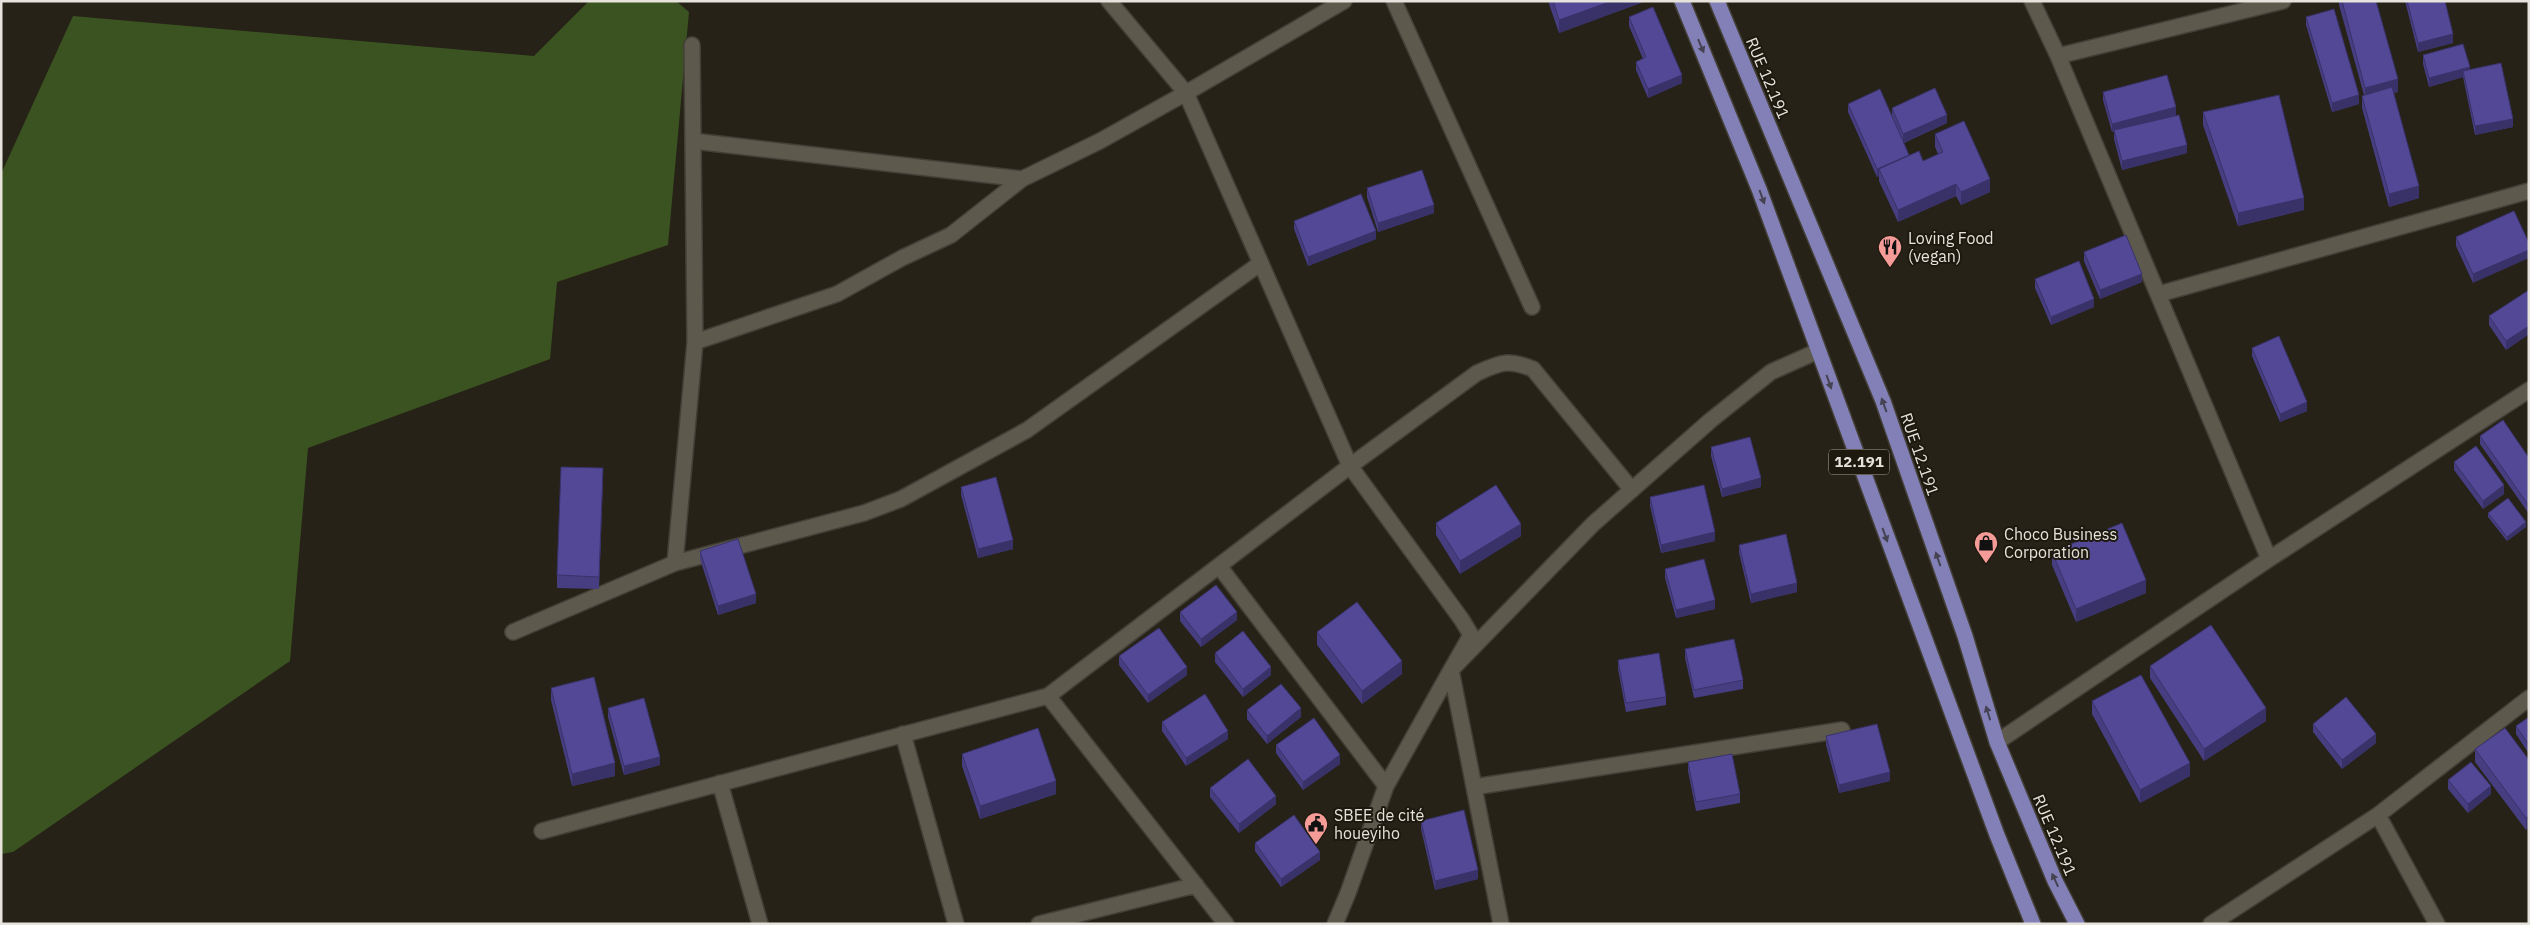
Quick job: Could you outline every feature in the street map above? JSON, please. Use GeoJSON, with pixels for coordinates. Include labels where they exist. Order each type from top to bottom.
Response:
{"type":"FeatureCollection","features":[{"type":"Feature","properties":{"kind":"main road","name":"12.191"},"geometry":{"type":"LineString","coordinates":[[1682,1],[1759,189],[1993,826],[2033,924]]}},
{"type":"Feature","properties":{"kind":"main road","name":"RUE 12.191"},"geometry":{"type":"LineString","coordinates":[[1717,1],[1883,401],[1965,636],[1997,742],[2055,881],[2077,924]]}},
{"type":"Feature","properties":{"kind":"street"},"geometry":{"type":"LineString","coordinates":[[1108,1],[1186,93],[1350,466],[1471,635],[1386,786],[1348,893],[1334,924]]}},
{"type":"Feature","properties":{"kind":"street"},"geometry":{"type":"LineString","coordinates":[[695,342],[837,294],[902,258],[951,235],[1022,179],[1100,141],[1344,1]]}},
{"type":"Feature","properties":{"kind":"street"},"geometry":{"type":"LineString","coordinates":[[1394,1],[1532,307]]}},
{"type":"Feature","properties":{"kind":"street"},"geometry":{"type":"LineString","coordinates":[[2032,1],[2058,56],[2269,559]]}},
{"type":"Feature","properties":{"kind":"street"},"geometry":{"type":"LineString","coordinates":[[2058,56],[2283,1]]}},
{"type":"Feature","properties":{"kind":"street"},"geometry":{"type":"LineString","coordinates":[[675,563],[695,342],[692,45]]}},
{"type":"Feature","properties":{"kind":"street"},"geometry":{"type":"LineString","coordinates":[[693,141],[1022,179]]}},
{"type":"Feature","properties":{"kind":"street"},"geometry":{"type":"LineString","coordinates":[[2159,294],[2529,191]]}},
{"type":"Feature","properties":{"kind":"street"},"geometry":{"type":"LineString","coordinates":[[513,632],[675,563],[864,513],[901,499],[1027,430],[1260,263]]}},
{"type":"Feature","properties":{"kind":"street"},"geometry":{"type":"LineString","coordinates":[[1451,670],[1593,524],[1711,420],[1771,372],[1818,351]]}},
{"type":"Feature","properties":{"kind":"street"},"geometry":{"type":"LineString","coordinates":[[542,831],[1048,696],[1350,466],[1477,373],[1499,363],[1515,362],[1533,369],[1632,490]]}},
{"type":"Feature","properties":{"kind":"street"},"geometry":{"type":"LineString","coordinates":[[1997,742],[2269,559],[2529,390]]}},
{"type":"Feature","properties":{"kind":"street"},"geometry":{"type":"LineString","coordinates":[[1219,566],[1386,786]]}},
{"type":"Feature","properties":{"kind":"street"},"geometry":{"type":"LineString","coordinates":[[1451,670],[1501,924]]}},
{"type":"Feature","properties":{"kind":"street"},"geometry":{"type":"LineString","coordinates":[[1048,696],[1226,924]]}},
{"type":"Feature","properties":{"kind":"street"},"geometry":{"type":"LineString","coordinates":[[2211,924],[2378,815],[2529,698]]}},
{"type":"Feature","properties":{"kind":"street"},"geometry":{"type":"LineString","coordinates":[[1474,787],[1842,730]]}},
{"type":"Feature","properties":{"kind":"street"},"geometry":{"type":"LineString","coordinates":[[903,734],[956,924]]}},
{"type":"Feature","properties":{"kind":"street"},"geometry":{"type":"LineString","coordinates":[[720,783],[760,924]]}},
{"type":"Feature","properties":{"kind":"street"},"geometry":{"type":"LineString","coordinates":[[2378,815],[2437,924]]}},
{"type":"Feature","properties":{"kind":"street"},"geometry":{"type":"LineString","coordinates":[[1039,924],[1196,885]]}},
{"type":"Feature","properties":{"kind":"green space"},"geometry":{"type":"Polygon","coordinates":[[[589,1],[676,1],[689,12],[668,245],[557,282],[550,359],[308,448],[290,661],[13,852],[1,854],[1,174],[73,16],[534,56],[589,1]]]}},
{"type":"Feature","properties":{"kind":"building"},"geometry":{"type":"Polygon","coordinates":[[[1553,1],[1612,1],[1559,20],[1553,1]]]}},
{"type":"Feature","properties":{"kind":"building"},"geometry":{"type":"Polygon","coordinates":[[[2342,1],[2376,1],[2398,79],[2365,88],[2342,1]]]}},
{"type":"Feature","properties":{"kind":"building"},"geometry":{"type":"Polygon","coordinates":[[[2407,1],[2445,1],[2453,34],[2418,43],[2407,1]]]}},
{"type":"Feature","properties":{"kind":"building"},"geometry":{"type":"Polygon","coordinates":[[[1653,7],[1682,75],[1648,89],[1636,62],[1646,57],[1629,17],[1653,7]]]}},
{"type":"Feature","properties":{"kind":"building"},"geometry":{"type":"Polygon","coordinates":[[[2334,9],[2359,95],[2332,103],[2306,17],[2334,9]]]}},
{"type":"Feature","properties":{"kind":"building"},"geometry":{"type":"Polygon","coordinates":[[[2463,44],[2470,67],[2429,78],[2423,55],[2463,44]]]}},
{"type":"Feature","properties":{"kind":"building"},"geometry":{"type":"Polygon","coordinates":[[[2501,63],[2513,119],[2475,126],[2463,71],[2501,63]]]}},
{"type":"Feature","properties":{"kind":"building"},"geometry":{"type":"Polygon","coordinates":[[[2167,75],[2176,107],[2112,124],[2103,92],[2167,75]]]}},
{"type":"Feature","properties":{"kind":"building"},"geometry":{"type":"Polygon","coordinates":[[[2392,87],[2419,186],[2389,194],[2362,96],[2392,87]]]}},
{"type":"Feature","properties":{"kind":"building"},"geometry":{"type":"Polygon","coordinates":[[[1935,88],[1947,115],[1903,134],[1892,108],[1935,88]]]}},
{"type":"Feature","properties":{"kind":"building"},"geometry":{"type":"Polygon","coordinates":[[[1880,89],[1909,155],[1877,169],[1848,104],[1880,89]]]}},
{"type":"Feature","properties":{"kind":"building"},"geometry":{"type":"Polygon","coordinates":[[[2279,95],[2304,198],[2238,213],[2203,112],[2279,95]]]}},
{"type":"Feature","properties":{"kind":"building"},"geometry":{"type":"Polygon","coordinates":[[[2179,115],[2187,145],[2122,161],[2114,130],[2179,115]]]}},
{"type":"Feature","properties":{"kind":"building"},"geometry":{"type":"Polygon","coordinates":[[[1964,121],[1990,179],[1961,192],[1956,184],[1898,210],[1879,169],[1919,151],[1923,161],[1943,152],[1935,134],[1964,121]]]}},
{"type":"Feature","properties":{"kind":"building"},"geometry":{"type":"Polygon","coordinates":[[[1422,170],[1434,205],[1378,223],[1367,188],[1422,170]]]}},
{"type":"Feature","properties":{"kind":"building"},"geometry":{"type":"Polygon","coordinates":[[[1361,194],[1376,231],[1308,257],[1294,221],[1361,194]]]}},
{"type":"Feature","properties":{"kind":"building"},"geometry":{"type":"Polygon","coordinates":[[[2514,211],[2529,243],[2529,250],[2473,274],[2456,237],[2514,211]]]}},
{"type":"Feature","properties":{"kind":"building"},"geometry":{"type":"Polygon","coordinates":[[[2126,235],[2142,274],[2100,290],[2084,252],[2126,235]]]}},
{"type":"Feature","properties":{"kind":"building"},"geometry":{"type":"Polygon","coordinates":[[[2079,261],[2094,299],[2051,317],[2035,279],[2079,261]]]}},
{"type":"Feature","properties":{"kind":"building"},"geometry":{"type":"Polygon","coordinates":[[[2529,290],[2529,326],[2506,341],[2489,316],[2529,290]]]}},
{"type":"Feature","properties":{"kind":"building"},"geometry":{"type":"Polygon","coordinates":[[[2279,336],[2307,402],[2280,414],[2252,348],[2279,336]]]}},
{"type":"Feature","properties":{"kind":"building"},"geometry":{"type":"Polygon","coordinates":[[[2503,420],[2529,458],[2529,506],[2480,436],[2503,420]]]}},
{"type":"Feature","properties":{"kind":"building"},"geometry":{"type":"Polygon","coordinates":[[[1750,437],[1761,478],[1722,489],[1711,447],[1750,437]]]}},
{"type":"Feature","properties":{"kind":"building"},"geometry":{"type":"Polygon","coordinates":[[[2476,446],[2504,485],[2483,501],[2454,462],[2476,446]]]}},
{"type":"Feature","properties":{"kind":"building"},"geometry":{"type":"Polygon","coordinates":[[[561,467],[603,468],[599,577],[557,575],[561,467]]]}},
{"type":"Feature","properties":{"kind":"building"},"geometry":{"type":"Polygon","coordinates":[[[996,477],[1013,540],[978,549],[961,487],[996,477]]]}},
{"type":"Feature","properties":{"kind":"building"},"geometry":{"type":"Polygon","coordinates":[[[1496,485],[1521,524],[1460,561],[1436,523],[1496,485]]]}},
{"type":"Feature","properties":{"kind":"building"},"geometry":{"type":"Polygon","coordinates":[[[1704,485],[1715,532],[1661,545],[1650,497],[1704,485]]]}},
{"type":"Feature","properties":{"kind":"building"},"geometry":{"type":"Polygon","coordinates":[[[2508,498],[2526,522],[2507,537],[2488,513],[2508,498]]]}},
{"type":"Feature","properties":{"kind":"building"},"geometry":{"type":"Polygon","coordinates":[[[2122,523],[2146,580],[2076,609],[2052,552],[2122,523]]]}},
{"type":"Feature","properties":{"kind":"building"},"geometry":{"type":"Polygon","coordinates":[[[1786,534],[1797,583],[1751,594],[1739,545],[1786,534]]]}},
{"type":"Feature","properties":{"kind":"building"},"geometry":{"type":"Polygon","coordinates":[[[738,539],[756,594],[718,606],[700,551],[738,539]]]}},
{"type":"Feature","properties":{"kind":"building"},"geometry":{"type":"Polygon","coordinates":[[[1704,559],[1715,600],[1676,610],[1665,569],[1704,559]]]}},
{"type":"Feature","properties":{"kind":"building"},"geometry":{"type":"Polygon","coordinates":[[[1216,585],[1237,612],[1201,639],[1180,612],[1216,585]]]}},
{"type":"Feature","properties":{"kind":"building"},"geometry":{"type":"Polygon","coordinates":[[[1357,602],[1402,661],[1362,691],[1317,632],[1357,602]]]}},
{"type":"Feature","properties":{"kind":"building"},"geometry":{"type":"Polygon","coordinates":[[[2211,625],[2266,708],[2204,749],[2150,666],[2211,625]]]}},
{"type":"Feature","properties":{"kind":"building"},"geometry":{"type":"Polygon","coordinates":[[[1159,628],[1187,667],[1148,695],[1119,656],[1159,628]]]}},
{"type":"Feature","properties":{"kind":"building"},"geometry":{"type":"Polygon","coordinates":[[[1243,631],[1271,667],[1243,689],[1215,653],[1243,631]]]}},
{"type":"Feature","properties":{"kind":"building"},"geometry":{"type":"Polygon","coordinates":[[[1734,639],[1743,680],[1694,690],[1685,649],[1734,639]]]}},
{"type":"Feature","properties":{"kind":"building"},"geometry":{"type":"Polygon","coordinates":[[[1659,653],[1666,697],[1626,703],[1618,660],[1659,653]]]}},
{"type":"Feature","properties":{"kind":"building"},"geometry":{"type":"Polygon","coordinates":[[[2141,675],[2190,763],[2140,790],[2092,701],[2141,675]]]}},
{"type":"Feature","properties":{"kind":"building"},"geometry":{"type":"Polygon","coordinates":[[[594,677],[615,763],[572,774],[551,688],[594,677]]]}},
{"type":"Feature","properties":{"kind":"building"},"geometry":{"type":"Polygon","coordinates":[[[1281,684],[1301,708],[1267,736],[1247,710],[1281,684]]]}},
{"type":"Feature","properties":{"kind":"building"},"geometry":{"type":"Polygon","coordinates":[[[1205,694],[1228,731],[1186,758],[1162,722],[1205,694]]]}},
{"type":"Feature","properties":{"kind":"building"},"geometry":{"type":"Polygon","coordinates":[[[2346,697],[2376,734],[2342,760],[2313,724],[2346,697]]]}},
{"type":"Feature","properties":{"kind":"building"},"geometry":{"type":"Polygon","coordinates":[[[644,698],[660,757],[624,766],[608,708],[644,698]]]}},
{"type":"Feature","properties":{"kind":"building"},"geometry":{"type":"Polygon","coordinates":[[[2529,717],[2529,745],[2516,726],[2529,717]]]}},
{"type":"Feature","properties":{"kind":"building"},"geometry":{"type":"Polygon","coordinates":[[[1314,718],[1340,755],[1303,782],[1276,745],[1314,718]]]}},
{"type":"Feature","properties":{"kind":"building"},"geometry":{"type":"Polygon","coordinates":[[[1877,724],[1890,772],[1839,785],[1826,736],[1877,724]]]}},
{"type":"Feature","properties":{"kind":"building"},"geometry":{"type":"Polygon","coordinates":[[[1038,728],[1056,781],[980,806],[962,754],[1038,728]]]}},
{"type":"Feature","properties":{"kind":"building"},"geometry":{"type":"Polygon","coordinates":[[[2505,728],[2529,760],[2529,816],[2526,818],[2475,749],[2505,728]]]}},
{"type":"Feature","properties":{"kind":"building"},"geometry":{"type":"Polygon","coordinates":[[[1732,754],[1740,794],[1696,802],[1688,762],[1732,754]]]}},
{"type":"Feature","properties":{"kind":"building"},"geometry":{"type":"Polygon","coordinates":[[[1248,759],[1276,796],[1239,824],[1210,788],[1248,759]]]}},
{"type":"Feature","properties":{"kind":"building"},"geometry":{"type":"Polygon","coordinates":[[[2471,762],[2491,786],[2468,804],[2448,780],[2471,762]]]}},
{"type":"Feature","properties":{"kind":"building"},"geometry":{"type":"Polygon","coordinates":[[[1464,810],[1478,870],[1435,881],[1421,821],[1464,810]]]}},
{"type":"Feature","properties":{"kind":"building"},"geometry":{"type":"Polygon","coordinates":[[[1294,815],[1320,852],[1281,879],[1255,843],[1294,815]]]}},
{"type":"Feature","properties":{"kind":"place","name":"Loving Food (vegan)"},"geometry":{"type":"Point","coordinates":[1890,268]}},
{"type":"Feature","properties":{"kind":"place","name":"Choco Business Corporation"},"geometry":{"type":"Point","coordinates":[1986,564]}},
{"type":"Feature","properties":{"kind":"place","name":"SBEE de cité houeyiho"},"geometry":{"type":"Point","coordinates":[1316,845]}}]}
